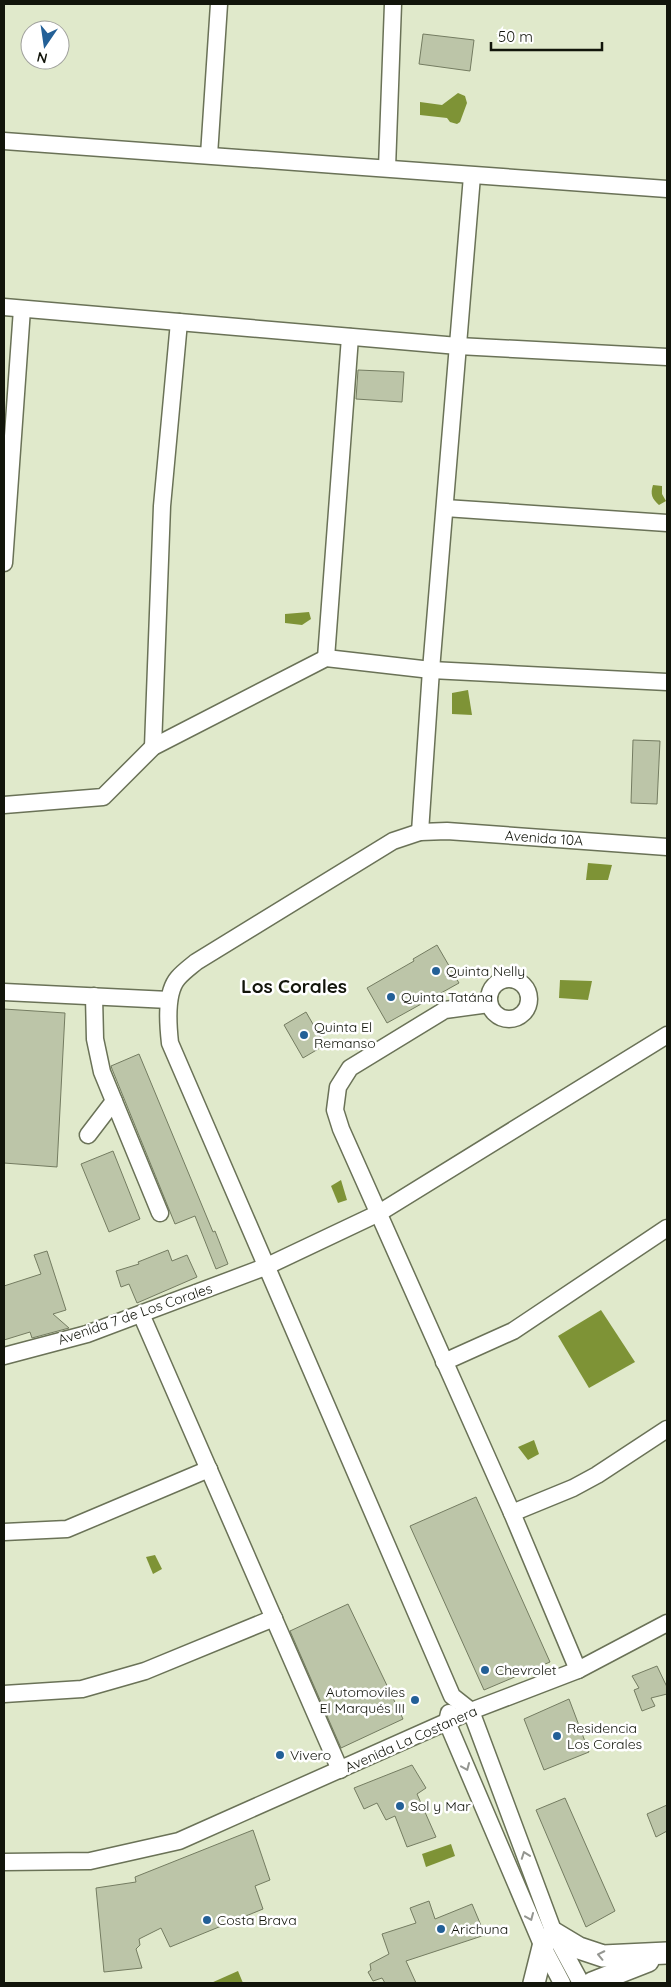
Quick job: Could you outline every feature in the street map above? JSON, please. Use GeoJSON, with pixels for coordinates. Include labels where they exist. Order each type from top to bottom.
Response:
{"type":"FeatureCollection","features":[{"type":"Feature","properties":{"kind":"main road"},"geometry":{"type":"LineString","coordinates":[[534,1983],[549,1940],[603,1956],[667,1953]]}},
{"type":"Feature","properties":{"kind":"main road"},"geometry":{"type":"LineString","coordinates":[[592,1983],[667,1953]]}},
{"type":"Feature","properties":{"kind":"street"},"geometry":{"type":"LineString","coordinates":[[209,155],[219,4]]}},
{"type":"Feature","properties":{"kind":"street"},"geometry":{"type":"LineString","coordinates":[[388,168],[393,4]]}},
{"type":"Feature","properties":{"kind":"street"},"geometry":{"type":"LineString","coordinates":[[4,142],[209,155],[667,189]]}},
{"type":"Feature","properties":{"kind":"street"},"geometry":{"type":"LineString","coordinates":[[420,832],[431,670],[472,176]]}},
{"type":"Feature","properties":{"kind":"street"},"geometry":{"type":"LineString","coordinates":[[4,307],[458,346],[667,357]]}},
{"type":"Feature","properties":{"kind":"street"},"geometry":{"type":"LineString","coordinates":[[4,563],[7,470],[22,309]]}},
{"type":"Feature","properties":{"kind":"street"},"geometry":{"type":"LineString","coordinates":[[152,747],[162,506],[179,322]]}},
{"type":"Feature","properties":{"kind":"street"},"geometry":{"type":"LineString","coordinates":[[326,658],[350,337]]}},
{"type":"Feature","properties":{"kind":"street"},"geometry":{"type":"LineString","coordinates":[[445,508],[667,523]]}},
{"type":"Feature","properties":{"kind":"street"},"geometry":{"type":"LineString","coordinates":[[4,805],[103,797],[152,747],[326,658],[431,670],[667,682]]}},
{"type":"Feature","properties":{"kind":"street","name":"Avenida 10A"},"geometry":{"type":"LineString","coordinates":[[452,1696],[170,1044],[167,1019],[170,1000],[176,979],[196,962],[393,842],[420,832],[447,831],[667,847]]}},
{"type":"Feature","properties":{"kind":"street"},"geometry":{"type":"LineString","coordinates":[[4,992],[170,1000]]}},
{"type":"Feature","properties":{"kind":"street"},"geometry":{"type":"LineString","coordinates":[[94,996],[96,1039],[102,1072],[160,1213]]}},
{"type":"Feature","properties":{"kind":"street"},"geometry":{"type":"LineString","coordinates":[[489,1004],[445,1010],[350,1068],[338,1087],[335,1110],[340,1129],[512,1513],[578,1670]]}},
{"type":"Feature","properties":{"kind":"street","name":"Avenida 7 de Los Corales"},"geometry":{"type":"LineString","coordinates":[[4,1356],[87,1334],[265,1267],[379,1213],[667,1035]]}},
{"type":"Feature","properties":{"kind":"street"},"geometry":{"type":"LineString","coordinates":[[88,1135],[114,1101]]}},
{"type":"Feature","properties":{"kind":"street"},"geometry":{"type":"LineString","coordinates":[[444,1362],[513,1331],[667,1228]]}},
{"type":"Feature","properties":{"kind":"street"},"geometry":{"type":"LineString","coordinates":[[141,1314],[340,1770]]}},
{"type":"Feature","properties":{"kind":"street"},"geometry":{"type":"LineString","coordinates":[[512,1513],[573,1488],[597,1475],[667,1429]]}},
{"type":"Feature","properties":{"kind":"street"},"geometry":{"type":"LineString","coordinates":[[4,1532],[67,1529],[209,1469]]}},
{"type":"Feature","properties":{"kind":"street"},"geometry":{"type":"LineString","coordinates":[[4,1694],[82,1689],[145,1671],[274,1618]]}},
{"type":"Feature","properties":{"kind":"street","name":"Avenida La Costanera"},"geometry":{"type":"LineString","coordinates":[[4,1862],[90,1861],[179,1841],[472,1711],[578,1670],[667,1623]]}},
{"type":"Feature","properties":{"kind":"street"},"geometry":{"type":"LineString","coordinates":[[562,1983],[549,1940],[472,1711],[452,1696],[447,1722],[549,1940],[581,1983]]}},
{"type":"Feature","properties":{"kind":"shaded area"},"geometry":{"type":"Polygon","coordinates":[[[458,93],[465,96],[467,103],[460,122],[457,124],[450,122],[447,118],[420,115],[420,102],[442,105],[458,93]]]}},
{"type":"Feature","properties":{"kind":"shaded area"},"geometry":{"type":"Polygon","coordinates":[[[653,485],[662,486],[662,494],[666,501],[659,505],[652,496],[653,485]]]}},
{"type":"Feature","properties":{"kind":"shaded area"},"geometry":{"type":"Polygon","coordinates":[[[309,612],[311,619],[302,625],[285,623],[285,614],[309,612]]]}},
{"type":"Feature","properties":{"kind":"shaded area"},"geometry":{"type":"Polygon","coordinates":[[[468,690],[472,715],[452,714],[452,693],[468,690]]]}},
{"type":"Feature","properties":{"kind":"shaded area"},"geometry":{"type":"Polygon","coordinates":[[[588,863],[612,865],[608,880],[586,880],[588,863]]]}},
{"type":"Feature","properties":{"kind":"shaded area"},"geometry":{"type":"Polygon","coordinates":[[[560,980],[592,981],[588,1000],[559,998],[560,980]]]}},
{"type":"Feature","properties":{"kind":"shaded area"},"geometry":{"type":"Polygon","coordinates":[[[341,1180],[347,1200],[338,1203],[331,1186],[341,1180]]]}},
{"type":"Feature","properties":{"kind":"shaded area"},"geometry":{"type":"Polygon","coordinates":[[[601,1310],[635,1362],[589,1388],[558,1336],[601,1310]]]}},
{"type":"Feature","properties":{"kind":"shaded area"},"geometry":{"type":"Polygon","coordinates":[[[534,1440],[539,1454],[528,1460],[518,1447],[534,1440]]]}},
{"type":"Feature","properties":{"kind":"shaded area"},"geometry":{"type":"Polygon","coordinates":[[[155,1555],[162,1569],[153,1574],[146,1557],[155,1555]]]}},
{"type":"Feature","properties":{"kind":"shaded area"},"geometry":{"type":"Polygon","coordinates":[[[451,1844],[455,1856],[426,1867],[422,1854],[451,1844]]]}},
{"type":"Feature","properties":{"kind":"shaded area"},"geometry":{"type":"Polygon","coordinates":[[[238,1971],[243,1983],[211,1983],[238,1971]]]}},
{"type":"Feature","properties":{"kind":"building"},"geometry":{"type":"Polygon","coordinates":[[[423,34],[474,40],[470,71],[419,64],[423,34]]]}},
{"type":"Feature","properties":{"kind":"building"},"geometry":{"type":"Polygon","coordinates":[[[358,370],[404,372],[402,402],[356,399],[358,370]]]}},
{"type":"Feature","properties":{"kind":"building"},"geometry":{"type":"Polygon","coordinates":[[[633,740],[660,741],[657,804],[631,803],[633,740]]]}},
{"type":"Feature","properties":{"kind":"building"},"geometry":{"type":"Polygon","coordinates":[[[437,945],[459,983],[387,1023],[367,988],[414,961],[413,959],[437,945]]]}},
{"type":"Feature","properties":{"kind":"building"},"geometry":{"type":"Polygon","coordinates":[[[4,1009],[65,1013],[57,1167],[4,1163],[4,1009]]]}},
{"type":"Feature","properties":{"kind":"building","name":"Quinta El Remanso"},"geometry":{"type":"Polygon","coordinates":[[[306,1012],[325,1045],[303,1058],[284,1025],[306,1012]]]}},
{"type":"Feature","properties":{"kind":"building"},"geometry":{"type":"Polygon","coordinates":[[[139,1054],[228,1264],[216,1269],[195,1216],[175,1224],[112,1069],[111,1066],[139,1054]]]}},
{"type":"Feature","properties":{"kind":"building"},"geometry":{"type":"Polygon","coordinates":[[[113,1151],[140,1219],[109,1232],[81,1164],[113,1151]]]}},
{"type":"Feature","properties":{"kind":"building"},"geometry":{"type":"Polygon","coordinates":[[[168,1250],[172,1261],[187,1255],[197,1277],[137,1303],[129,1284],[121,1287],[116,1271],[139,1264],[138,1262],[168,1250]]]}},
{"type":"Feature","properties":{"kind":"building"},"geometry":{"type":"Polygon","coordinates":[[[47,1251],[66,1310],[53,1314],[69,1328],[32,1338],[30,1332],[4,1340],[4,1286],[41,1274],[34,1255],[47,1251]]]}},
{"type":"Feature","properties":{"kind":"building"},"geometry":{"type":"Polygon","coordinates":[[[476,1497],[550,1662],[484,1690],[410,1526],[476,1497]]]}},
{"type":"Feature","properties":{"kind":"building"},"geometry":{"type":"Polygon","coordinates":[[[348,1604],[403,1719],[341,1748],[290,1631],[348,1604]]]}},
{"type":"Feature","properties":{"kind":"building"},"geometry":{"type":"Polygon","coordinates":[[[657,1666],[667,1687],[667,1694],[651,1698],[655,1706],[642,1711],[634,1690],[639,1688],[632,1676],[657,1666]]]}},
{"type":"Feature","properties":{"kind":"building","name":"Residencia Los Corales"},"geometry":{"type":"Polygon","coordinates":[[[569,1699],[589,1752],[544,1770],[524,1719],[569,1699]]]}},
{"type":"Feature","properties":{"kind":"building","name":"Sol y Mar"},"geometry":{"type":"Polygon","coordinates":[[[412,1765],[426,1788],[417,1794],[436,1837],[407,1847],[395,1816],[386,1820],[377,1803],[364,1809],[354,1788],[412,1765]]]}},
{"type":"Feature","properties":{"kind":"building"},"geometry":{"type":"Polygon","coordinates":[[[565,1798],[615,1911],[586,1927],[536,1810],[565,1798]]]}},
{"type":"Feature","properties":{"kind":"building"},"geometry":{"type":"Polygon","coordinates":[[[667,1805],[667,1831],[656,1837],[647,1814],[667,1805]]]}},
{"type":"Feature","properties":{"kind":"building"},"geometry":{"type":"Polygon","coordinates":[[[253,1830],[270,1880],[255,1886],[263,1909],[170,1947],[161,1928],[139,1939],[140,1945],[136,1949],[142,1968],[104,1972],[96,1888],[136,1882],[135,1877],[253,1830]]]}},
{"type":"Feature","properties":{"kind":"building","name":"Arichuna"},"geometry":{"type":"Polygon","coordinates":[[[429,1901],[435,1919],[472,1904],[485,1935],[406,1961],[416,1983],[385,1983],[382,1978],[373,1981],[368,1972],[371,1970],[370,1964],[389,1954],[382,1934],[416,1923],[410,1908],[429,1901]]]}},
{"type":"Feature","properties":{"kind":"place","name":"Quinta Nelly"},"geometry":{"type":"Point","coordinates":[436,971]}},
{"type":"Feature","properties":{"kind":"place","name":"Quinta Tatána"},"geometry":{"type":"Point","coordinates":[391,997]}},
{"type":"Feature","properties":{"kind":"place","name":"Quinta El Remanso"},"geometry":{"type":"Point","coordinates":[304,1035]}},
{"type":"Feature","properties":{"kind":"place","name":"Chevrolet"},"geometry":{"type":"Point","coordinates":[485,1670]}},
{"type":"Feature","properties":{"kind":"place","name":"Automoviles El Marqués III"},"geometry":{"type":"Point","coordinates":[415,1700]}},
{"type":"Feature","properties":{"kind":"place","name":"Residencia Los Corales"},"geometry":{"type":"Point","coordinates":[557,1736]}},
{"type":"Feature","properties":{"kind":"place","name":"Vivero"},"geometry":{"type":"Point","coordinates":[280,1755]}},
{"type":"Feature","properties":{"kind":"place","name":"Sol y Mar"},"geometry":{"type":"Point","coordinates":[400,1806]}},
{"type":"Feature","properties":{"kind":"place","name":"Costa Brava"},"geometry":{"type":"Point","coordinates":[207,1920]}},
{"type":"Feature","properties":{"kind":"place","name":"Arichuna"},"geometry":{"type":"Point","coordinates":[441,1929]}},
{"type":"Feature","properties":{"kind":"district","name":"Los Corales"},"geometry":{"type":"Point","coordinates":[294,986]}}]}
